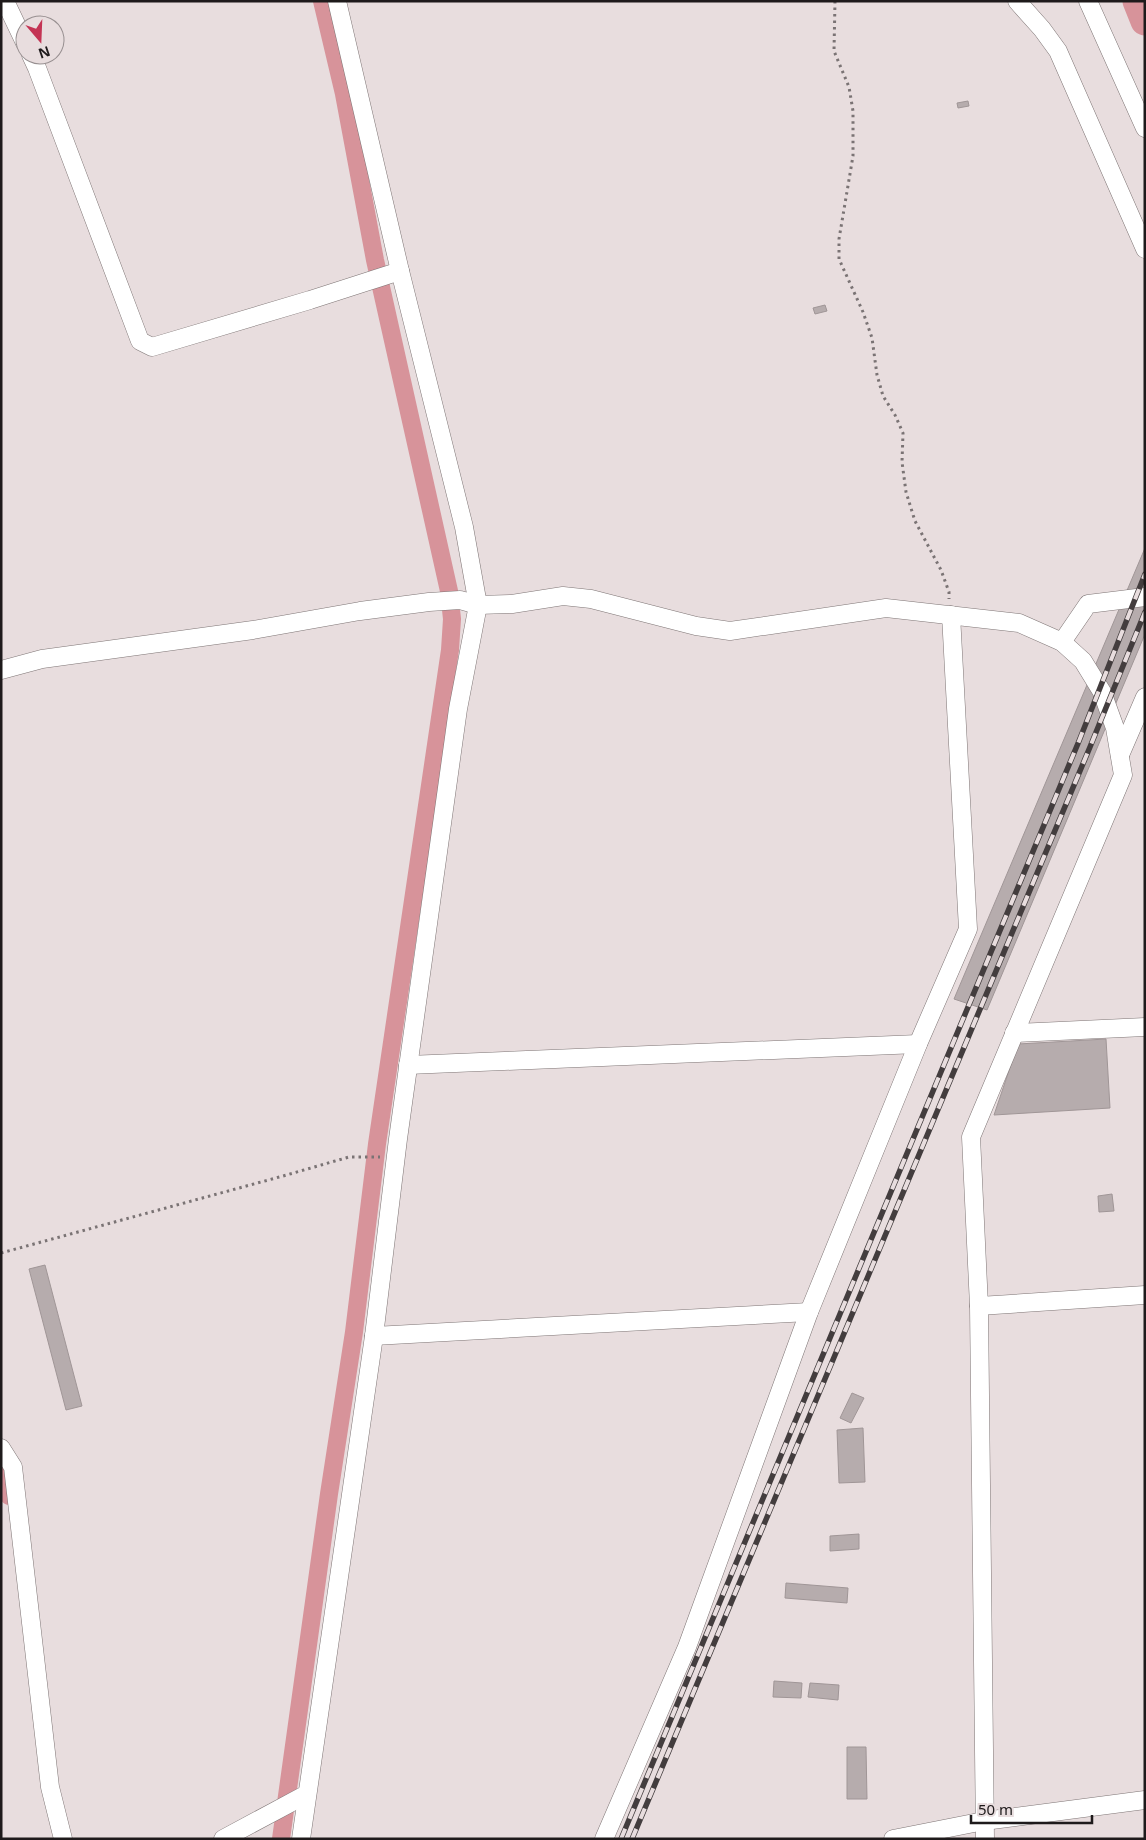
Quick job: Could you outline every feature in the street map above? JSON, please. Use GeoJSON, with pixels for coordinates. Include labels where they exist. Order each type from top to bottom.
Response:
{"type":"FeatureCollection","features":[{"type":"Feature","properties":{"kind":"street"},"geometry":{"type":"LineString","coordinates":[[302,1839],[302,1796],[374,1336],[408,1065],[458,709],[478,604],[464,527],[395,272],[337,1]]}},
{"type":"Feature","properties":{"kind":"street"},"geometry":{"type":"LineString","coordinates":[[1017,1],[1042,29],[1058,51],[1145,250]]}},
{"type":"Feature","properties":{"kind":"street"},"geometry":{"type":"LineString","coordinates":[[1088,1],[1145,128]]}},
{"type":"Feature","properties":{"kind":"street"},"geometry":{"type":"LineString","coordinates":[[4,6],[15,26]]}},
{"type":"Feature","properties":{"kind":"street"},"geometry":{"type":"LineString","coordinates":[[36,65],[140,341],[152,347],[395,272]]}},
{"type":"Feature","properties":{"kind":"street"},"geometry":{"type":"LineString","coordinates":[[1,670],[42,659],[253,630],[360,611],[460,600],[478,604],[512,604],[563,596],[591,599],[696,626],[730,631],[886,608],[1019,623],[1062,642],[1082,661],[1102,692],[1115,728],[1123,775],[972,1137],[979,1306],[985,1839]]}},
{"type":"Feature","properties":{"kind":"street"},"geometry":{"type":"LineString","coordinates":[[1062,642],[1088,604],[1145,597]]}},
{"type":"Feature","properties":{"kind":"street"},"geometry":{"type":"LineString","coordinates":[[604,1839],[687,1648],[809,1312],[918,1044],[968,929],[951,615]]}},
{"type":"Feature","properties":{"kind":"street"},"geometry":{"type":"LineString","coordinates":[[1120,755],[1145,697]]}},
{"type":"Feature","properties":{"kind":"street"},"geometry":{"type":"LineString","coordinates":[[1014,1033],[1145,1027]]}},
{"type":"Feature","properties":{"kind":"street"},"geometry":{"type":"LineString","coordinates":[[408,1065],[918,1044]]}},
{"type":"Feature","properties":{"kind":"street"},"geometry":{"type":"LineString","coordinates":[[979,1306],[1145,1295]]}},
{"type":"Feature","properties":{"kind":"street"},"geometry":{"type":"LineString","coordinates":[[374,1336],[809,1312]]}},
{"type":"Feature","properties":{"kind":"street"},"geometry":{"type":"LineString","coordinates":[[1,1448],[13,1467],[50,1787],[63,1839]]}},
{"type":"Feature","properties":{"kind":"street"},"geometry":{"type":"LineString","coordinates":[[223,1839],[302,1796]]}},
{"type":"Feature","properties":{"kind":"street"},"geometry":{"type":"LineString","coordinates":[[893,1839],[984,1821],[1145,1800]]}},
{"type":"Feature","properties":{"kind":"path"},"geometry":{"type":"LineString","coordinates":[[835,1],[834,51],[849,87],[853,111],[853,156],[839,239],[839,258],[863,312],[872,338],[882,396],[895,415],[903,433],[902,462],[906,492],[915,521],[949,592],[951,615]]}},
{"type":"Feature","properties":{"kind":"path"},"geometry":{"type":"LineString","coordinates":[[1,1253],[348,1157],[369,1156]]}},
{"type":"Feature","properties":{"kind":"building"},"geometry":{"type":"Polygon","coordinates":[[[968,101],[969,106],[958,108],[957,103],[968,101]]]}},
{"type":"Feature","properties":{"kind":"building"},"geometry":{"type":"Polygon","coordinates":[[[825,305],[827,311],[815,314],[813,308],[825,305]]]}},
{"type":"Feature","properties":{"kind":"building"},"geometry":{"type":"Polygon","coordinates":[[[1145,548],[1145,634],[987,1010],[954,999],[1145,548]]]}},
{"type":"Feature","properties":{"kind":"building"},"geometry":{"type":"Polygon","coordinates":[[[1106,1039],[1110,1108],[994,1115],[1018,1044],[1106,1039]]]}},
{"type":"Feature","properties":{"kind":"building"},"geometry":{"type":"Polygon","coordinates":[[[1112,1194],[1114,1211],[1099,1212],[1098,1196],[1112,1194]]]}},
{"type":"Feature","properties":{"kind":"building"},"geometry":{"type":"Polygon","coordinates":[[[45,1265],[82,1406],[66,1410],[29,1269],[45,1265]]]}},
{"type":"Feature","properties":{"kind":"building"},"geometry":{"type":"Polygon","coordinates":[[[852,1393],[864,1398],[851,1423],[840,1418],[852,1393]]]}},
{"type":"Feature","properties":{"kind":"building"},"geometry":{"type":"Polygon","coordinates":[[[863,1428],[865,1482],[839,1483],[837,1430],[863,1428]]]}},
{"type":"Feature","properties":{"kind":"building"},"geometry":{"type":"Polygon","coordinates":[[[859,1534],[859,1549],[830,1551],[830,1536],[859,1534]]]}},
{"type":"Feature","properties":{"kind":"building"},"geometry":{"type":"Polygon","coordinates":[[[786,1583],[848,1588],[847,1603],[785,1598],[786,1583]]]}},
{"type":"Feature","properties":{"kind":"building"},"geometry":{"type":"Polygon","coordinates":[[[774,1681],[802,1683],[801,1698],[773,1697],[774,1681]]]}},
{"type":"Feature","properties":{"kind":"building"},"geometry":{"type":"Polygon","coordinates":[[[810,1683],[839,1685],[838,1700],[808,1697],[810,1683]]]}},
{"type":"Feature","properties":{"kind":"building"},"geometry":{"type":"Polygon","coordinates":[[[847,1747],[866,1747],[867,1799],[847,1799],[847,1747]]]}},
{"type":"Feature","properties":{"kind":"waterway"},"geometry":{"type":"LineString","coordinates":[[281,1839],[329,1494],[354,1332],[377,1144],[450,650],[452,619],[449,591],[375,260],[344,94],[322,1]]}},
{"type":"Feature","properties":{"kind":"waterway"},"geometry":{"type":"LineString","coordinates":[[1137,1],[1145,21]]}},
{"type":"Feature","properties":{"kind":"waterway"},"geometry":{"type":"LineString","coordinates":[[1,1465],[5,1472],[9,1496]]}},
{"type":"Feature","properties":{"kind":"railway"},"geometry":{"type":"LineString","coordinates":[[621,1839],[1079,741],[1145,574]]}},
{"type":"Feature","properties":{"kind":"railway"},"geometry":{"type":"LineString","coordinates":[[632,1839],[1145,612]]}}]}
